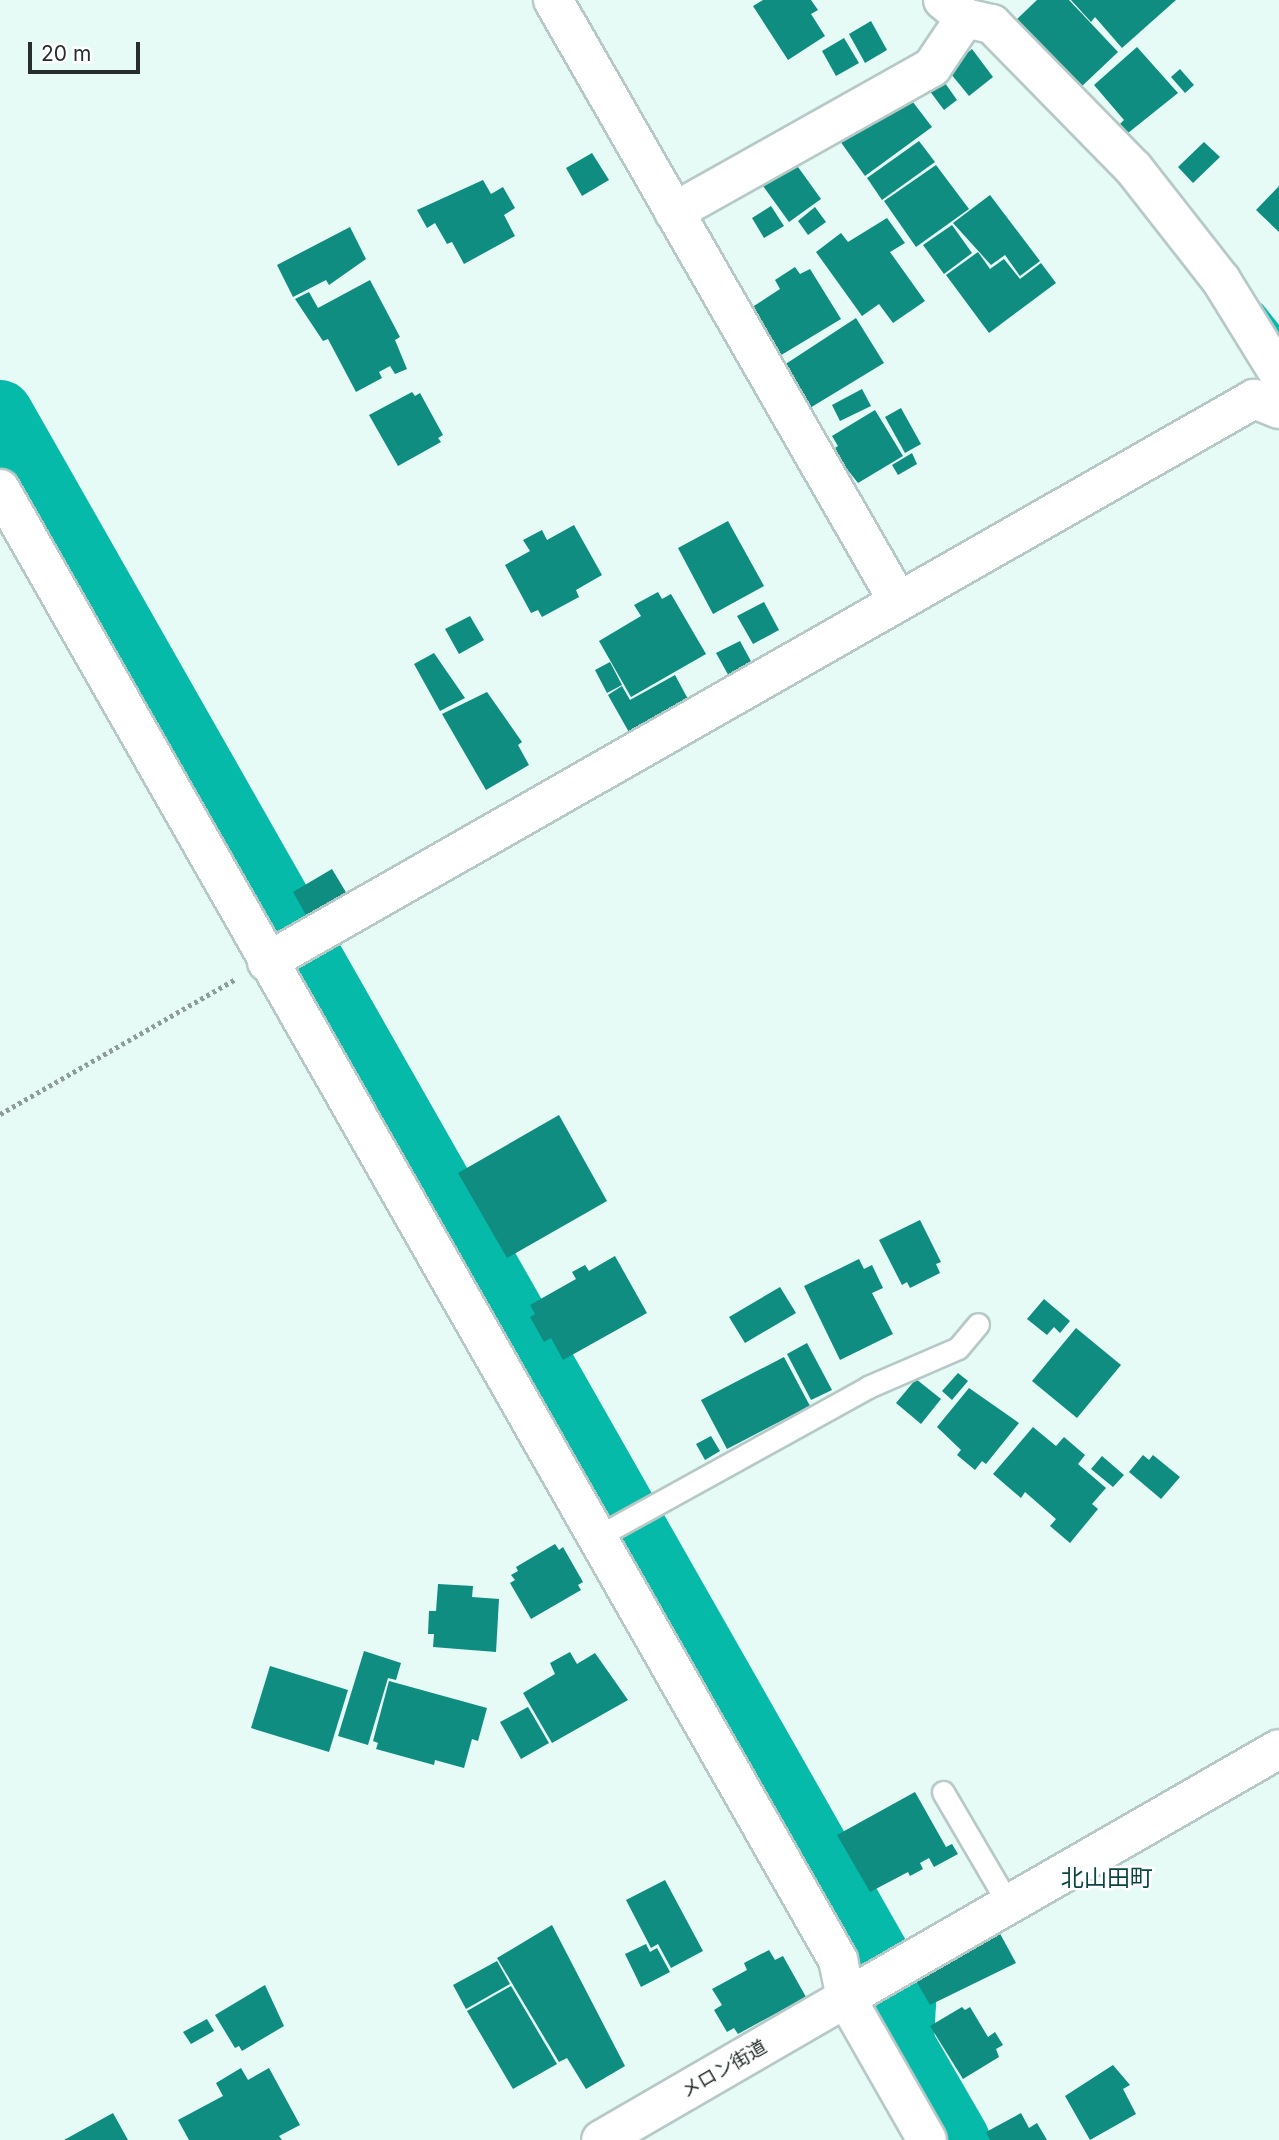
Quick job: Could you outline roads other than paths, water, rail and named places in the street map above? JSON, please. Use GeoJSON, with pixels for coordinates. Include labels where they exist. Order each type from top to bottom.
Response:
{"type":"FeatureCollection","features":[{"type":"Feature","properties":{"kind":"street"},"geometry":{"type":"LineString","coordinates":[[553,0],[898,601]]}},
{"type":"Feature","properties":{"kind":"street"},"geometry":{"type":"LineString","coordinates":[[674,212],[932,67],[960,6],[992,24],[1134,169],[1221,280],[1279,374]]}},
{"type":"Feature","properties":{"kind":"street"},"geometry":{"type":"LineString","coordinates":[[290,948],[1254,399],[1279,409]]}},
{"type":"Feature","properties":{"kind":"street"},"geometry":{"type":"LineString","coordinates":[[0,489],[290,948],[595,1538],[838,1960],[846,1998],[927,2140]]}},
{"type":"Feature","properties":{"kind":"street","name":"メロン街道"},"geometry":{"type":"LineString","coordinates":[[601,2140],[1279,1749]]}},
{"type":"Feature","properties":{"kind":"lane"},"geometry":{"type":"LineString","coordinates":[[595,1538],[868,1387],[958,1348],[978,1324]]}},
{"type":"Feature","properties":{"kind":"lane"},"geometry":{"type":"LineString","coordinates":[[943,1792],[1009,1905]]}},
{"type":"Feature","properties":{"kind":"waterway"},"geometry":{"type":"LineString","coordinates":[[1259,308],[1279,333]]}},
{"type":"Feature","properties":{"kind":"waterway"},"geometry":{"type":"LineString","coordinates":[[0,413],[903,2002],[901,2043],[957,2140]]}},
{"type":"Feature","properties":{"kind":"district","name":"北山田町"},"geometry":{"type":"Point","coordinates":[1107,1878]}}]}
